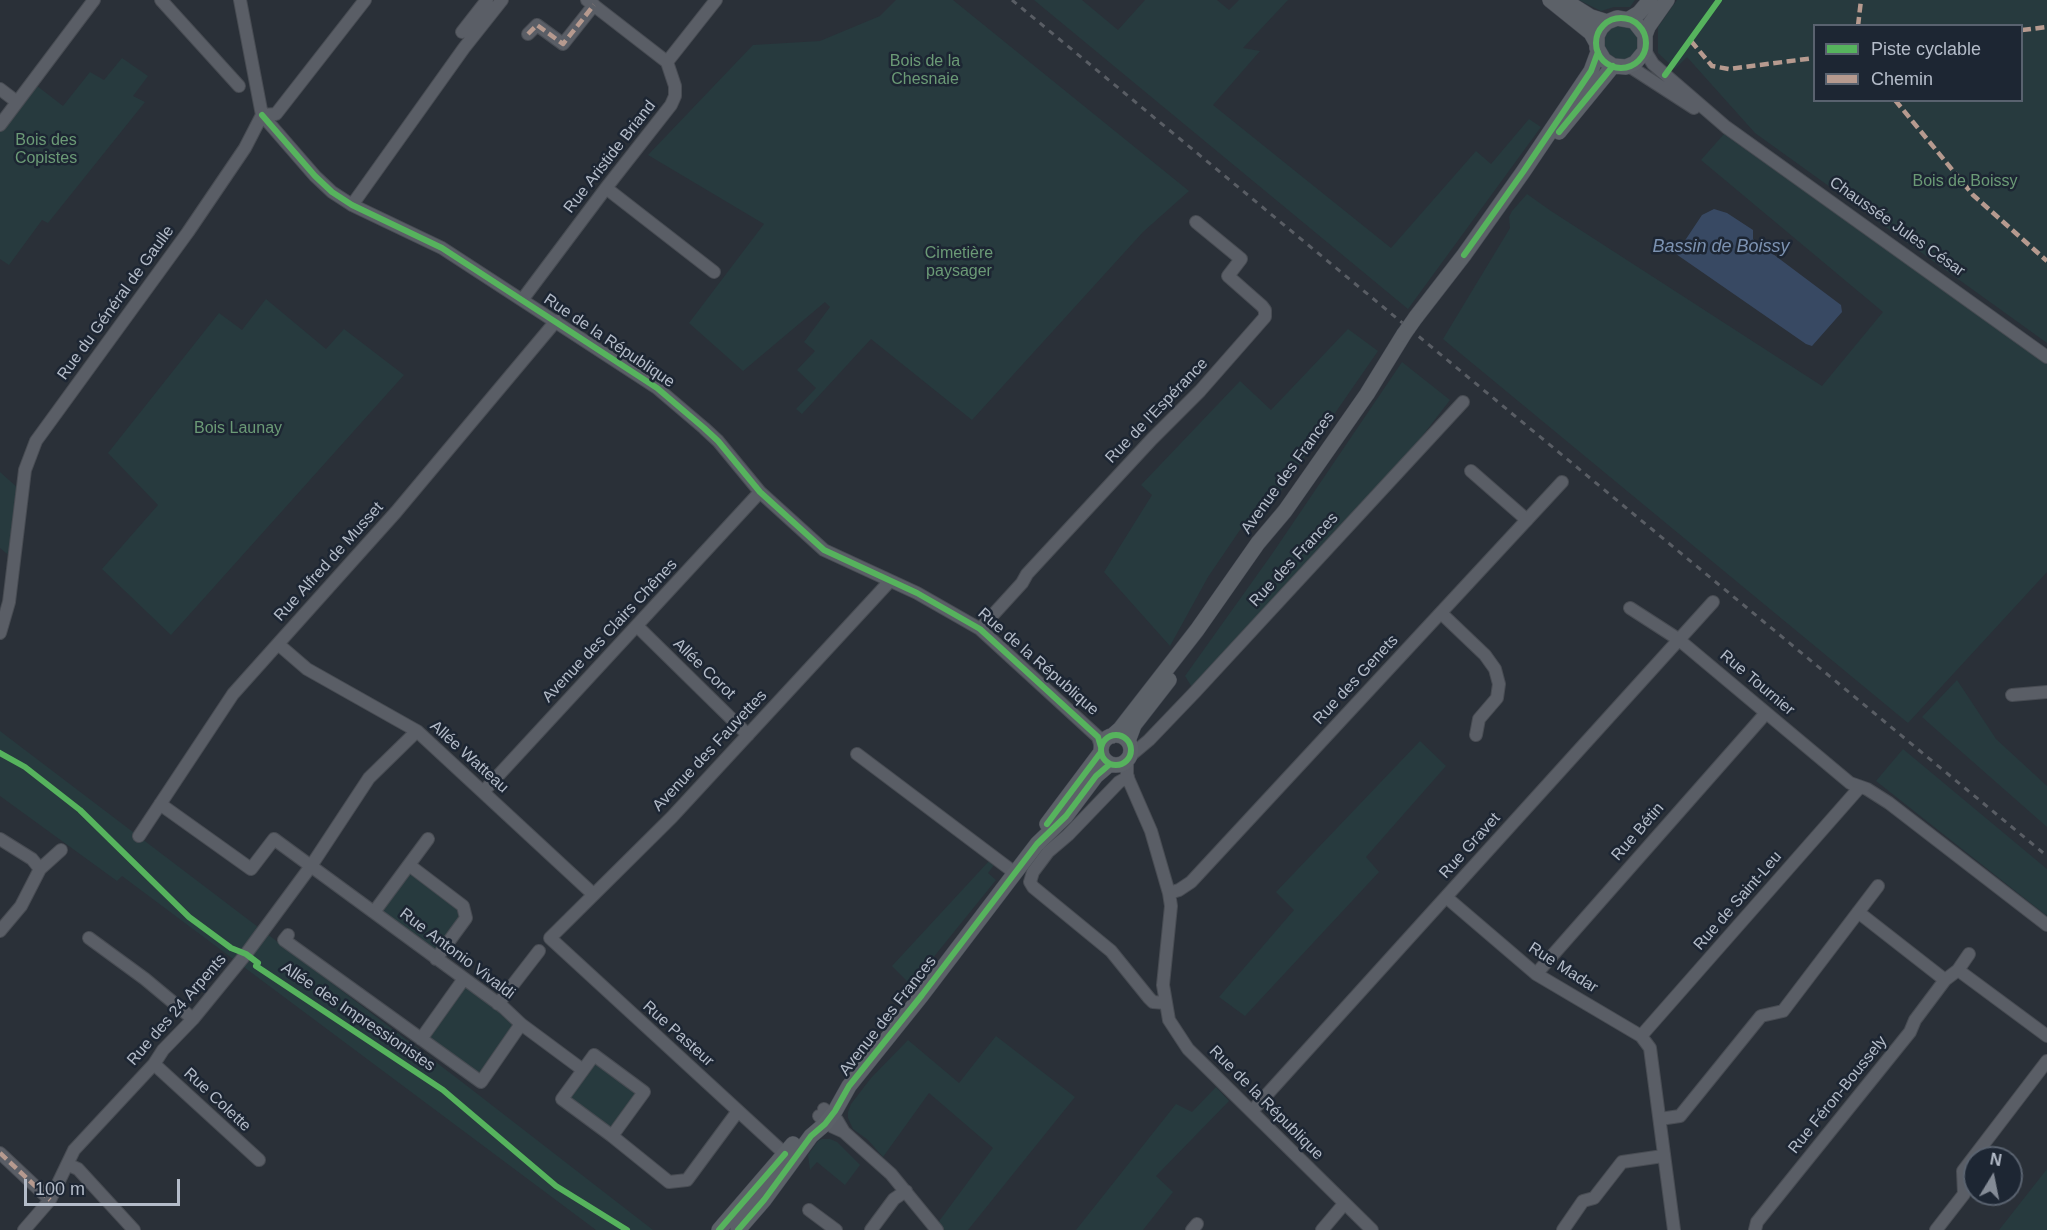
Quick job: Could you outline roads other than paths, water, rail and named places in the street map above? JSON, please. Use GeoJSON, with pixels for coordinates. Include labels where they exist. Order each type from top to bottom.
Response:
{"type":"FeatureCollection","features":[{"type":"Feature","properties":{"kind":"main road"},"geometry":{"type":"LineString","coordinates":[[1550,0],[1591,33],[1604,60],[1612,66],[1629,66],[1639,60],[1645,51],[1645,35],[1666,0]]}},
{"type":"Feature","properties":{"kind":"main road"},"geometry":{"type":"LineString","coordinates":[[1563,0],[1590,17],[1607,22]]}},
{"type":"Feature","properties":{"kind":"main road"},"geometry":{"type":"LineString","coordinates":[[1629,19],[1650,0]]}},
{"type":"Feature","properties":{"kind":"main road"},"geometry":{"type":"LineString","coordinates":[[1523,172],[1591,71],[1599,32],[1607,22],[1617,18],[1629,19],[1639,25],[1645,35]]}},
{"type":"Feature","properties":{"kind":"main road"},"geometry":{"type":"LineString","coordinates":[[1523,172],[1566,124],[1612,66]]}},
{"type":"Feature","properties":{"kind":"main road","name":"Avenue des Frances"},"geometry":{"type":"LineString","coordinates":[[719,1230],[813,1133],[825,1116],[841,1103],[849,1086],[922,996],[1037,844],[1050,818],[1114,749],[1120,729],[1197,630],[1367,394],[1416,317],[1464,255],[1523,172]]}},
{"type":"Feature","properties":{"kind":"main road","name":"Avenue des Frances"},"geometry":{"type":"LineString","coordinates":[[738,1230],[758,1207],[791,1154]]}},
{"type":"Feature","properties":{"kind":"street"},"geometry":{"type":"LineString","coordinates":[[0,125],[94,0]]}},
{"type":"Feature","properties":{"kind":"street"},"geometry":{"type":"LineString","coordinates":[[161,0],[239,86]]}},
{"type":"Feature","properties":{"kind":"street"},"geometry":{"type":"LineString","coordinates":[[240,0],[262,115],[276,114],[365,0]]}},
{"type":"Feature","properties":{"kind":"street"},"geometry":{"type":"LineString","coordinates":[[462,32],[487,0]]}},
{"type":"Feature","properties":{"kind":"street"},"geometry":{"type":"LineString","coordinates":[[352,205],[464,48],[502,0]]}},
{"type":"Feature","properties":{"kind":"street"},"geometry":{"type":"LineString","coordinates":[[528,34],[537,25],[562,44],[595,3],[667,62],[716,0]]}},
{"type":"Feature","properties":{"kind":"street","name":"Chaussée Jules César"},"geometry":{"type":"LineString","coordinates":[[1645,51],[1653,64],[1726,127]]}},
{"type":"Feature","properties":{"kind":"street","name":"Rue Aristide Briand"},"geometry":{"type":"LineString","coordinates":[[522,300],[674,101],[675,86],[667,62]]}},
{"type":"Feature","properties":{"kind":"street","name":"Chaussée Jules César"},"geometry":{"type":"LineString","coordinates":[[1629,66],[1726,127],[2047,357]]}},
{"type":"Feature","properties":{"kind":"street"},"geometry":{"type":"LineString","coordinates":[[0,89],[17,102]]}},
{"type":"Feature","properties":{"kind":"street","name":"Rue de la République"},"geometry":{"type":"LineString","coordinates":[[262,115],[315,176],[332,192],[352,205],[442,248],[653,385],[718,441],[760,492],[824,550],[941,605],[980,629],[1114,749],[1150,831],[1171,906],[1163,986],[1168,1020],[1183,1043],[1372,1230]]}},
{"type":"Feature","properties":{"kind":"street","name":"Rue du Général de Gaulle"},"geometry":{"type":"LineString","coordinates":[[0,633],[9,602],[23,477],[36,441],[188,232],[246,148],[262,115]]}},
{"type":"Feature","properties":{"kind":"street"},"geometry":{"type":"LineString","coordinates":[[606,188],[714,272]]}},
{"type":"Feature","properties":{"kind":"street","name":"Rue de l'Espérance"},"geometry":{"type":"LineString","coordinates":[[980,629],[1022,583],[1027,574],[1200,390],[1265,317],[1262,306],[1228,276],[1241,259],[1196,222]]}},
{"type":"Feature","properties":{"kind":"street","name":"Rue Alfred de Musset"},"geometry":{"type":"LineString","coordinates":[[139,836],[233,694],[396,512],[556,321]]}},
{"type":"Feature","properties":{"kind":"street","name":"Rue des Frances"},"geometry":{"type":"LineString","coordinates":[[1114,749],[1149,740],[1463,402]]}},
{"type":"Feature","properties":{"kind":"street"},"geometry":{"type":"LineString","coordinates":[[1471,471],[1527,520]]}},
{"type":"Feature","properties":{"kind":"street","name":"Rue des Genets"},"geometry":{"type":"LineString","coordinates":[[1168,893],[1179,890],[1191,882],[1562,482]]}},
{"type":"Feature","properties":{"kind":"street","name":"Avenue des Clairs Chênes"},"geometry":{"type":"LineString","coordinates":[[483,792],[760,492]]}},
{"type":"Feature","properties":{"kind":"street","name":"Avenue des Fauvettes"},"geometry":{"type":"LineString","coordinates":[[549,938],[672,817],[890,580]]}},
{"type":"Feature","properties":{"kind":"street","name":"Rue Gravet"},"geometry":{"type":"LineString","coordinates":[[1252,1111],[1713,602]]}},
{"type":"Feature","properties":{"kind":"street","name":"Rue Tournier"},"geometry":{"type":"LineString","coordinates":[[1630,608],[1678,639],[1850,783],[1867,789],[1889,803],[2047,925]]}},
{"type":"Feature","properties":{"kind":"street"},"geometry":{"type":"LineString","coordinates":[[1441,613],[1485,655],[1495,669],[1499,684],[1497,698],[1479,719],[1476,735]]}},
{"type":"Feature","properties":{"kind":"street","name":"Allée Corot"},"geometry":{"type":"LineString","coordinates":[[637,626],[748,735]]}},
{"type":"Feature","properties":{"kind":"street","name":"Allée Watteau"},"geometry":{"type":"LineString","coordinates":[[278,644],[307,669],[417,731],[593,894]]}},
{"type":"Feature","properties":{"kind":"street"},"geometry":{"type":"LineString","coordinates":[[2012,695],[2047,692]]}},
{"type":"Feature","properties":{"kind":"street","name":"Rue Bétin"},"geometry":{"type":"LineString","coordinates":[[1536,974],[1766,713]]}},
{"type":"Feature","properties":{"kind":"street","name":"Rue des 24 Arpents"},"geometry":{"type":"LineString","coordinates":[[24,1230],[50,1200],[69,1165],[74,1150],[193,1019],[246,954],[311,866],[369,778],[417,731]]}},
{"type":"Feature","properties":{"kind":"street"},"geometry":{"type":"LineString","coordinates":[[857,754],[1015,873]]}},
{"type":"Feature","properties":{"kind":"street"},"geometry":{"type":"LineString","coordinates":[[1127,777],[1119,782],[1068,835],[1048,852],[1033,872],[1030,882],[1111,951],[1149,998],[1157,1003],[1165,1002]]}},
{"type":"Feature","properties":{"kind":"street","name":"Rue de Saint-Leu"},"geometry":{"type":"LineString","coordinates":[[1641,1036],[1860,787]]}},
{"type":"Feature","properties":{"kind":"street","name":"Rue Antonio Vivaldi"},"geometry":{"type":"LineString","coordinates":[[160,804],[251,869],[274,839],[498,1004],[583,1070]]}},
{"type":"Feature","properties":{"kind":"street"},"geometry":{"type":"LineString","coordinates":[[0,839],[32,860],[40,869]]}},
{"type":"Feature","properties":{"kind":"street"},"geometry":{"type":"LineString","coordinates":[[374,912],[428,839]]}},
{"type":"Feature","properties":{"kind":"street"},"geometry":{"type":"LineString","coordinates":[[0,931],[21,906],[40,869],[61,850]]}},
{"type":"Feature","properties":{"kind":"street"},"geometry":{"type":"LineString","coordinates":[[409,865],[463,906],[466,918],[436,959]]}},
{"type":"Feature","properties":{"kind":"street"},"geometry":{"type":"LineString","coordinates":[[1660,1119],[1680,1116],[1761,1016],[1783,1011],[1878,886]]}},
{"type":"Feature","properties":{"kind":"street","name":"Rue Madar"},"geometry":{"type":"LineString","coordinates":[[1446,897],[1536,974],[1641,1036]]}},
{"type":"Feature","properties":{"kind":"street"},"geometry":{"type":"LineString","coordinates":[[1858,912],[1945,980]]}},
{"type":"Feature","properties":{"kind":"street"},"geometry":{"type":"LineString","coordinates":[[288,935],[284,940],[481,1082],[521,1024]]}},
{"type":"Feature","properties":{"kind":"street"},"geometry":{"type":"LineString","coordinates":[[89,938],[145,979],[193,1019]]}},
{"type":"Feature","properties":{"kind":"street","name":"Rue Pasteur"},"geometry":{"type":"LineString","coordinates":[[549,938],[738,1111],[791,1154]]}},
{"type":"Feature","properties":{"kind":"street"},"geometry":{"type":"LineString","coordinates":[[498,1004],[539,951]]}},
{"type":"Feature","properties":{"kind":"street","name":"Rue Féron-Boussely"},"geometry":{"type":"LineString","coordinates":[[1755,1230],[1756,1221],[1910,1032],[1914,1020],[1945,980],[1958,970],[1969,954]]}},
{"type":"Feature","properties":{"kind":"street"},"geometry":{"type":"LineString","coordinates":[[1958,970],[2047,1036]]}},
{"type":"Feature","properties":{"kind":"street"},"geometry":{"type":"LineString","coordinates":[[421,1039],[464,980]]}},
{"type":"Feature","properties":{"kind":"street"},"geometry":{"type":"LineString","coordinates":[[1641,1036],[1650,1048],[1674,1230]]}},
{"type":"Feature","properties":{"kind":"street"},"geometry":{"type":"LineString","coordinates":[[612,1136],[644,1092],[594,1055],[562,1099],[669,1182],[687,1180],[738,1111]]}},
{"type":"Feature","properties":{"kind":"street"},"geometry":{"type":"LineString","coordinates":[[1936,1230],[1965,1194],[1963,1171],[2047,1061]]}},
{"type":"Feature","properties":{"kind":"street","name":"Rue Colette"},"geometry":{"type":"LineString","coordinates":[[154,1064],[259,1160]]}},
{"type":"Feature","properties":{"kind":"street"},"geometry":{"type":"LineString","coordinates":[[825,1116],[906,1191],[937,1230]]}},
{"type":"Feature","properties":{"kind":"street"},"geometry":{"type":"LineString","coordinates":[[0,1154],[50,1200]]}},
{"type":"Feature","properties":{"kind":"street"},"geometry":{"type":"LineString","coordinates":[[1563,1230],[1583,1201],[1594,1198],[1622,1162],[1663,1155]]}},
{"type":"Feature","properties":{"kind":"street"},"geometry":{"type":"LineString","coordinates":[[69,1165],[78,1169],[134,1230]]}},
{"type":"Feature","properties":{"kind":"street"},"geometry":{"type":"LineString","coordinates":[[871,1230],[894,1199],[906,1191]]}},
{"type":"Feature","properties":{"kind":"street"},"geometry":{"type":"LineString","coordinates":[[1322,1230],[1344,1204]]}},
{"type":"Feature","properties":{"kind":"street"},"geometry":{"type":"LineString","coordinates":[[809,1210],[836,1230]]}},
{"type":"Feature","properties":{"kind":"water","name":"Bassin de Boissy"},"geometry":{"type":"Polygon","coordinates":[[[1714,209],[1727,213],[1753,230],[1753,239],[1841,305],[1842,312],[1812,346],[1676,254],[1702,215],[1714,209]]]}},
{"type":"Feature","properties":{"kind":"railway"},"geometry":{"type":"LineString","coordinates":[[1012,0],[2047,856]]}},
{"type":"Feature","properties":{"kind":"park label","name":"Bois de la Chesnaie"},"geometry":{"type":"Point","coordinates":[925,71]}},
{"type":"Feature","properties":{"kind":"park label","name":"Bois des Copistes"},"geometry":{"type":"Point","coordinates":[46,150]}},
{"type":"Feature","properties":{"kind":"park label","name":"Bois de Boissy"},"geometry":{"type":"Point","coordinates":[1965,182]}},
{"type":"Feature","properties":{"kind":"park label","name":"Cimetière paysager"},"geometry":{"type":"Point","coordinates":[959,263]}},
{"type":"Feature","properties":{"kind":"park label","name":"Bois Launay"},"geometry":{"type":"Point","coordinates":[238,429]}}]}
